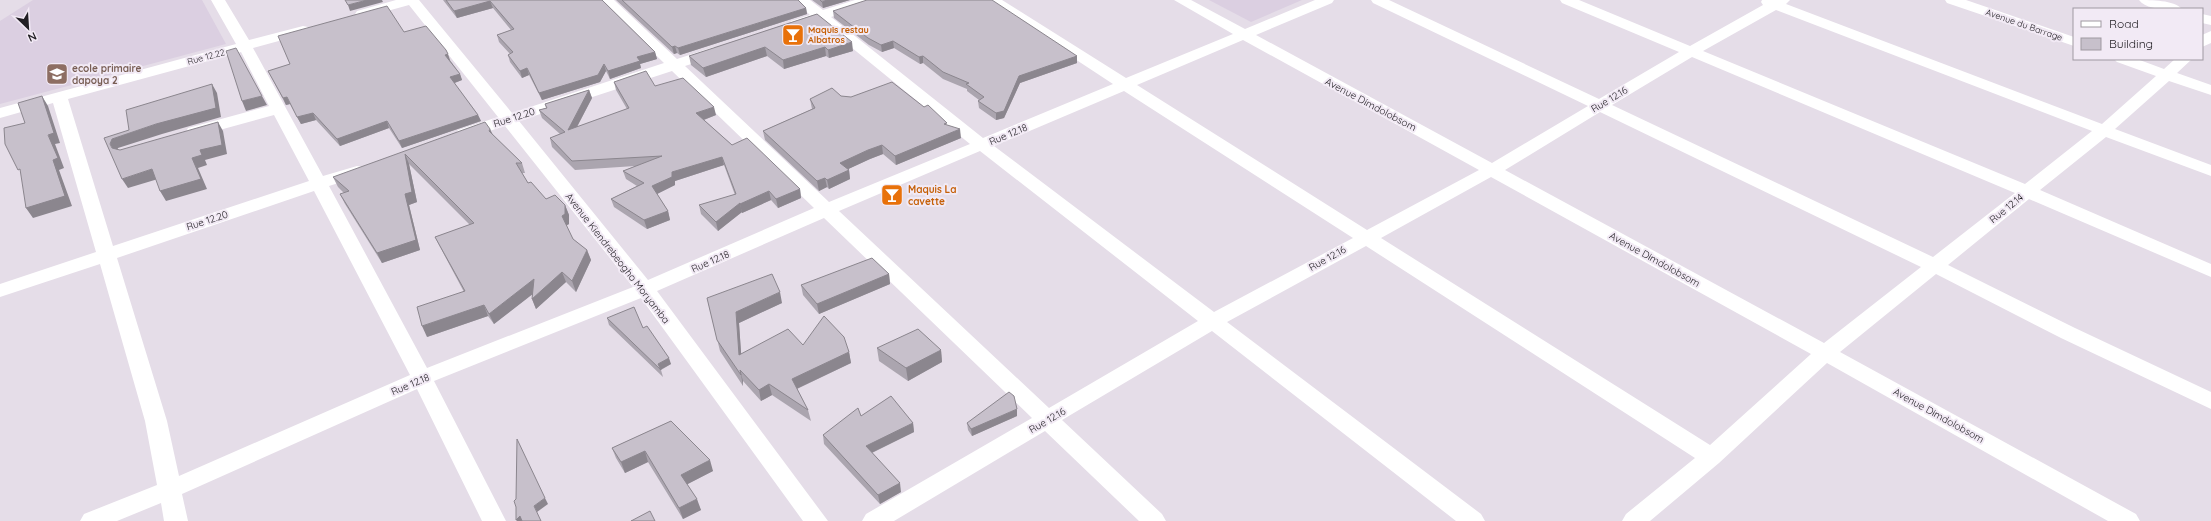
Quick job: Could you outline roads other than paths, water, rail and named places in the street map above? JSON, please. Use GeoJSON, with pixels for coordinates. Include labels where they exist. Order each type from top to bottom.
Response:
{"type":"FeatureCollection","features":[{"type":"Feature","properties":{"kind":"street"},"geometry":{"type":"LineString","coordinates":[[218,0],[245,46],[317,184],[422,378],[494,521]]}},
{"type":"Feature","properties":{"kind":"street"},"geometry":{"type":"LineString","coordinates":[[351,17],[412,0]]}},
{"type":"Feature","properties":{"kind":"street","name":"Avenue Kiendrebeogho Moryamba"},"geometry":{"type":"LineString","coordinates":[[412,0],[645,289],[816,521]]}},
{"type":"Feature","properties":{"kind":"street"},"geometry":{"type":"LineString","coordinates":[[606,0],[828,209],[1154,521]]}},
{"type":"Feature","properties":{"kind":"street"},"geometry":{"type":"LineString","coordinates":[[801,0],[982,145],[1473,521]]}},
{"type":"Feature","properties":{"kind":"street"},"geometry":{"type":"LineString","coordinates":[[786,28],[869,0]]}},
{"type":"Feature","properties":{"kind":"street"},"geometry":{"type":"LineString","coordinates":[[992,0],[1711,457]]}},
{"type":"Feature","properties":{"kind":"street","name":"Avenue Dimdolobsom"},"geometry":{"type":"LineString","coordinates":[[1181,0],[2128,521]]}},
{"type":"Feature","properties":{"kind":"street","name":"Rue 12.18"},"geometry":{"type":"LineString","coordinates":[[92,521],[169,490],[422,378],[645,289],[828,209],[1327,0]]}},
{"type":"Feature","properties":{"kind":"street"},"geometry":{"type":"LineString","coordinates":[[1378,0],[1935,266],[2068,333],[2211,401]]}},
{"type":"Feature","properties":{"kind":"street"},"geometry":{"type":"LineString","coordinates":[[1566,0],[2026,191],[2211,271]]}},
{"type":"Feature","properties":{"kind":"street","name":"Avenue du Barrage"},"geometry":{"type":"LineString","coordinates":[[1952,0],[2073,42]]}},
{"type":"Feature","properties":{"kind":"street"},"geometry":{"type":"LineString","coordinates":[[2146,0],[2171,8]]}},
{"type":"Feature","properties":{"kind":"street"},"geometry":{"type":"LineString","coordinates":[[1774,2],[2103,131],[2211,171]]}},
{"type":"Feature","properties":{"kind":"street","name":"Rue 12.16"},"geometry":{"type":"LineString","coordinates":[[874,521],[1212,322],[1492,170],[1774,2]]}},
{"type":"Feature","properties":{"kind":"street","name":"Rue 12.22"},"geometry":{"type":"LineString","coordinates":[[0,113],[321,25]]}},
{"type":"Feature","properties":{"kind":"street"},"geometry":{"type":"LineString","coordinates":[[2203,42],[2211,35]]}},
{"type":"Feature","properties":{"kind":"street","name":"Rue 12.20"},"geometry":{"type":"LineString","coordinates":[[448,139],[726,47]]}},
{"type":"Feature","properties":{"kind":"street"},"geometry":{"type":"LineString","coordinates":[[2125,60],[2211,90]]}},
{"type":"Feature","properties":{"kind":"street","name":"Rue 12.14"},"geometry":{"type":"LineString","coordinates":[[1634,521],[1711,457],[1825,353],[2103,131],[2183,60]]}},
{"type":"Feature","properties":{"kind":"street"},"geometry":{"type":"LineString","coordinates":[[59,96],[156,421],[176,521]]}},
{"type":"Feature","properties":{"kind":"street"},"geometry":{"type":"LineString","coordinates":[[181,135],[278,109]]}},
{"type":"Feature","properties":{"kind":"street","name":"Rue 12.20"},"geometry":{"type":"LineString","coordinates":[[0,291],[107,253],[376,164]]}},
{"type":"Feature","properties":{"kind":"place","name":"Maquis restau Albatros"},"geometry":{"type":"Point","coordinates":[793,35]}},
{"type":"Feature","properties":{"kind":"place","name":"ecole primaire dapoya 2"},"geometry":{"type":"Point","coordinates":[57,74]}},
{"type":"Feature","properties":{"kind":"place","name":"Maquis La cavette"},"geometry":{"type":"Point","coordinates":[892,195]}}]}
